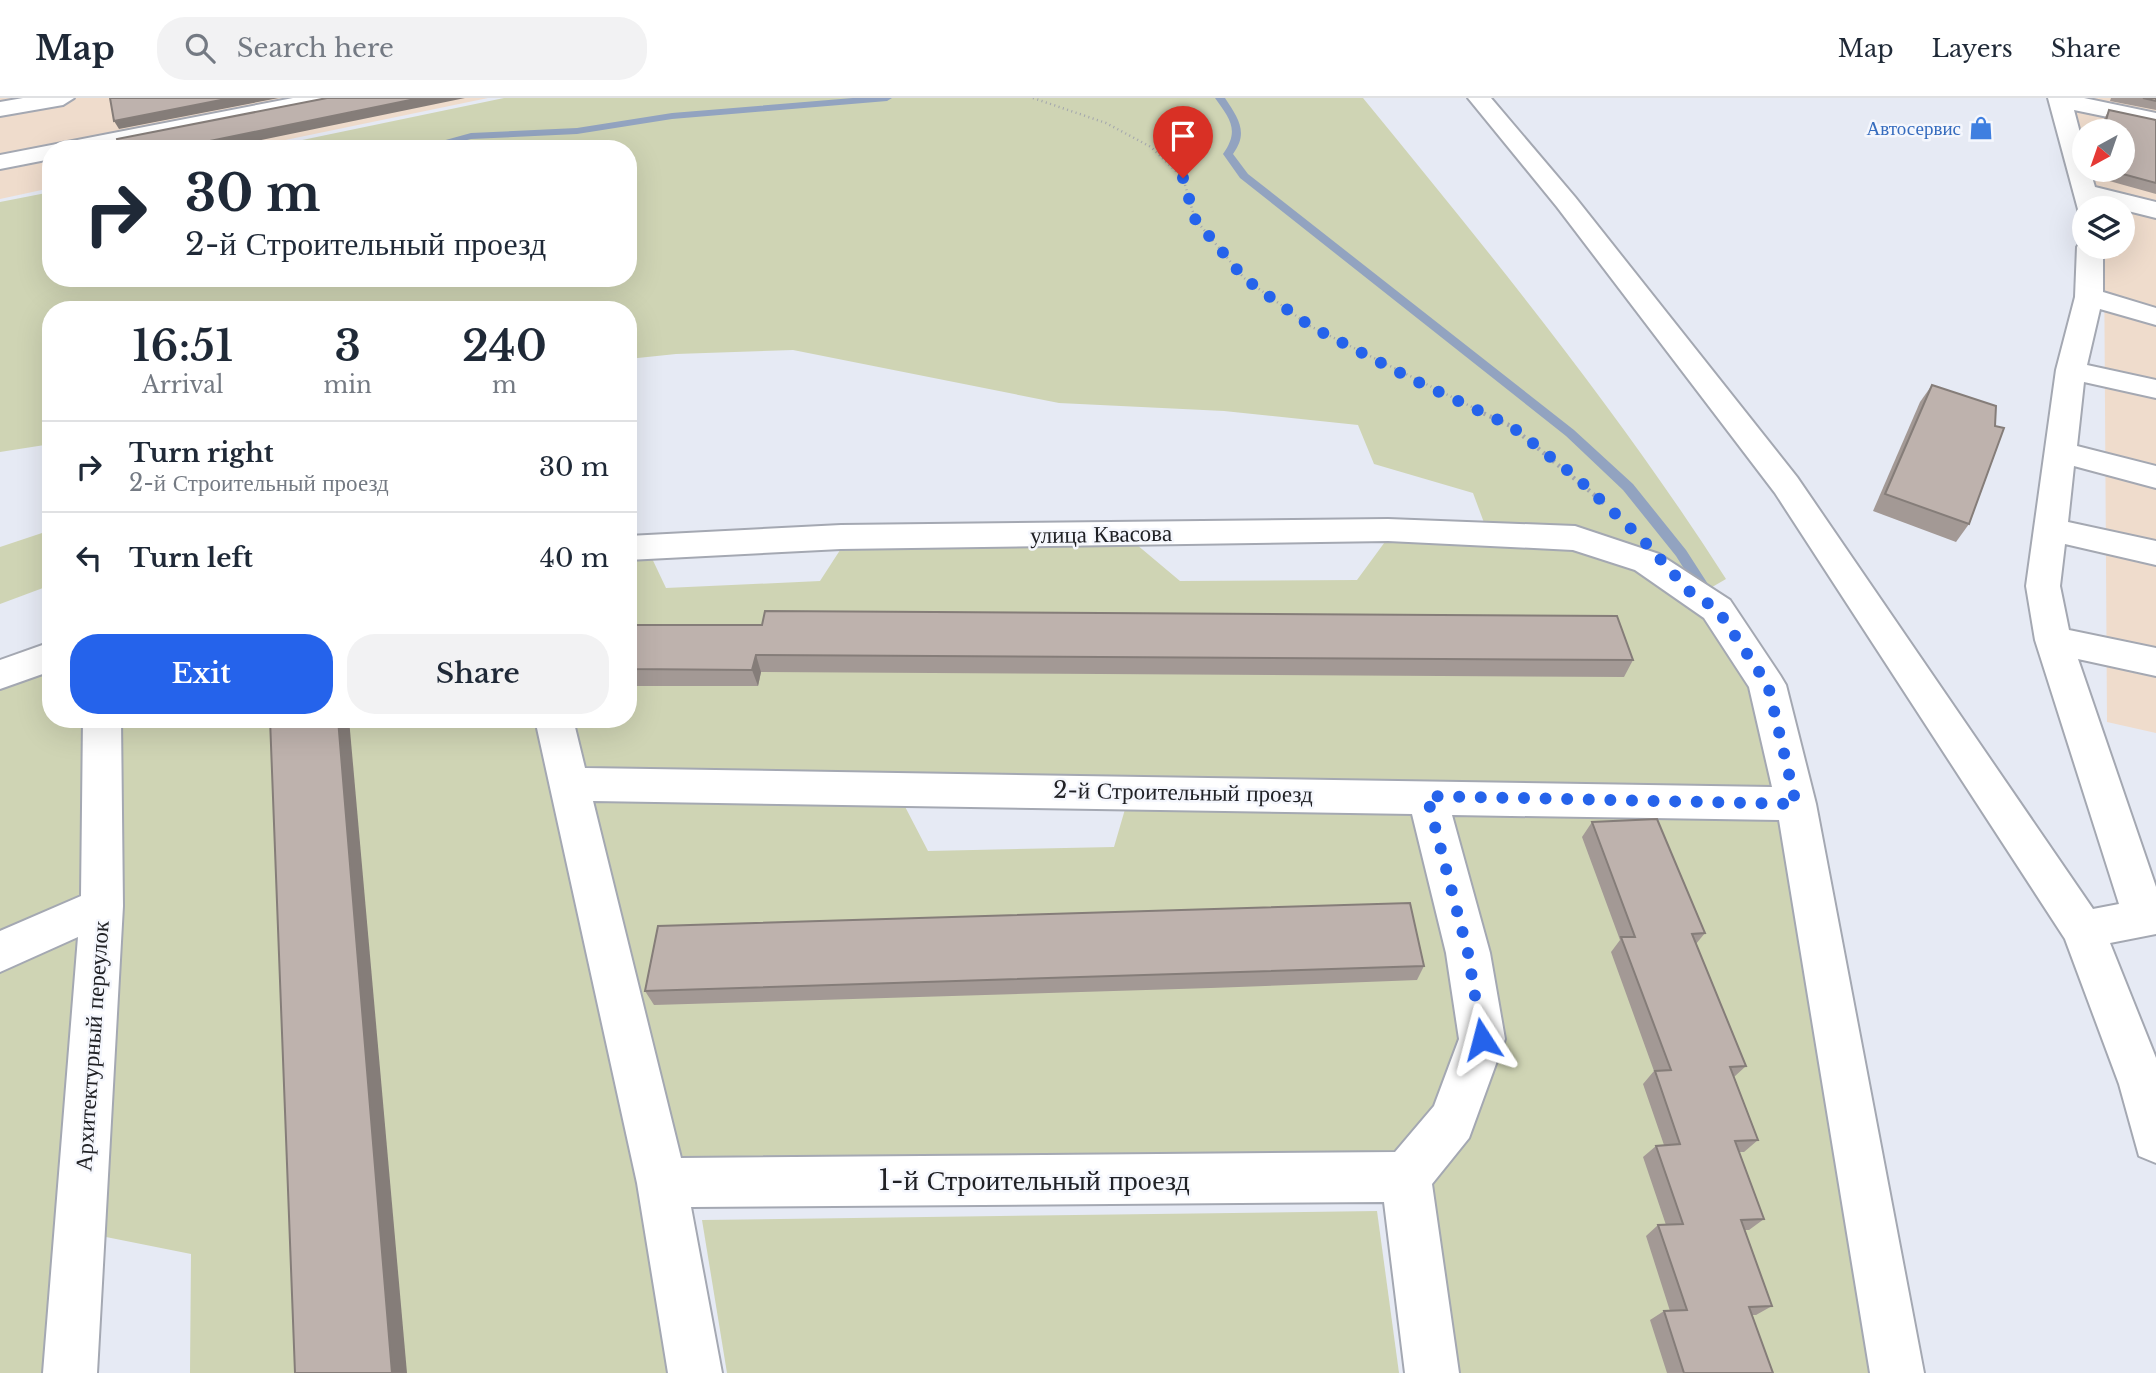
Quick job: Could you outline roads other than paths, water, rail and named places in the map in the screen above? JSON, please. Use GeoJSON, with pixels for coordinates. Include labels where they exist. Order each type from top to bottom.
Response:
{"type":"FeatureCollection","features":[{"type":"Feature","properties":{"kind":"street"},"geometry":{"type":"LineString","coordinates":[[0,109],[63,98]]}},
{"type":"Feature","properties":{"kind":"street"},"geometry":{"type":"LineString","coordinates":[[112,140],[329,98]]}},
{"type":"Feature","properties":{"kind":"street"},"geometry":{"type":"LineString","coordinates":[[1479,98],[1566,202],[1786,485],[2083,930],[2143,1084],[2156,1139]]}},
{"type":"Feature","properties":{"kind":"street"},"geometry":{"type":"LineString","coordinates":[[2085,196],[2059,99],[2156,121]]}},
{"type":"Feature","properties":{"kind":"street"},"geometry":{"type":"LineString","coordinates":[[0,162],[42,154]]}},
{"type":"Feature","properties":{"kind":"street"},"geometry":{"type":"LineString","coordinates":[[2135,208],[2156,211]]}},
{"type":"Feature","properties":{"kind":"street"},"geometry":{"type":"LineString","coordinates":[[2083,930],[2151,916],[2053,640],[2043,586],[2071,370],[2089,297],[2090,259]]}},
{"type":"Feature","properties":{"kind":"street"},"geometry":{"type":"LineString","coordinates":[[2089,297],[2156,317]]}},
{"type":"Feature","properties":{"kind":"street"},"geometry":{"type":"LineString","coordinates":[[2071,370],[2156,389]]}},
{"type":"Feature","properties":{"kind":"street"},"geometry":{"type":"LineString","coordinates":[[2059,452],[2156,477]]}},
{"type":"Feature","properties":{"kind":"street"},"geometry":{"type":"LineString","coordinates":[[2049,529],[2156,553]]}},
{"type":"Feature","properties":{"kind":"street","name":"улица Квасова"},"geometry":{"type":"LineString","coordinates":[[637,548],[841,537],[1388,530],[1575,538],[1647,562],[1717,609],[1768,685],[1796,804],[1897,1373]]}},
{"type":"Feature","properties":{"kind":"street"},"geometry":{"type":"LineString","coordinates":[[2053,640],[2156,662]]}},
{"type":"Feature","properties":{"kind":"street"},"geometry":{"type":"LineString","coordinates":[[0,675],[42,659]]}},
{"type":"Feature","properties":{"kind":"street","name":"Архитектурный переулок"},"geometry":{"type":"LineString","coordinates":[[70,1373],[102,906],[102,728]]}},
{"type":"Feature","properties":{"kind":"street"},"geometry":{"type":"LineString","coordinates":[[556,728],[662,1183],[695,1373]]}},
{"type":"Feature","properties":{"kind":"street","name":"2-й Строительный проезд"},"geometry":{"type":"LineString","coordinates":[[570,784],[1796,804]]}},
{"type":"Feature","properties":{"kind":"street"},"geometry":{"type":"LineString","coordinates":[[1427,796],[1468,953],[1482,1039],[1452,1121],[1406,1177],[1432,1373]]}},
{"type":"Feature","properties":{"kind":"street"},"geometry":{"type":"LineString","coordinates":[[0,952],[102,906]]}},
{"type":"Feature","properties":{"kind":"street","name":"1-й Строительный проезд"},"geometry":{"type":"LineString","coordinates":[[662,1183],[1406,1177]]}},
{"type":"Feature","properties":{"kind":"waterway"},"geometry":{"type":"LineString","coordinates":[[455,140],[471,136],[577,131],[672,116],[887,98]]}},
{"type":"Feature","properties":{"kind":"waterway"},"geometry":{"type":"LineString","coordinates":[[1220,98],[1234,119],[1238,132],[1234,146],[1228,154],[1244,176],[1570,433],[1628,487],[1681,553],[1708,595]]}},
{"type":"Feature","properties":{"kind":"place","name":"Автосервис"},"geometry":{"type":"Point","coordinates":[1981,128]}}]}
